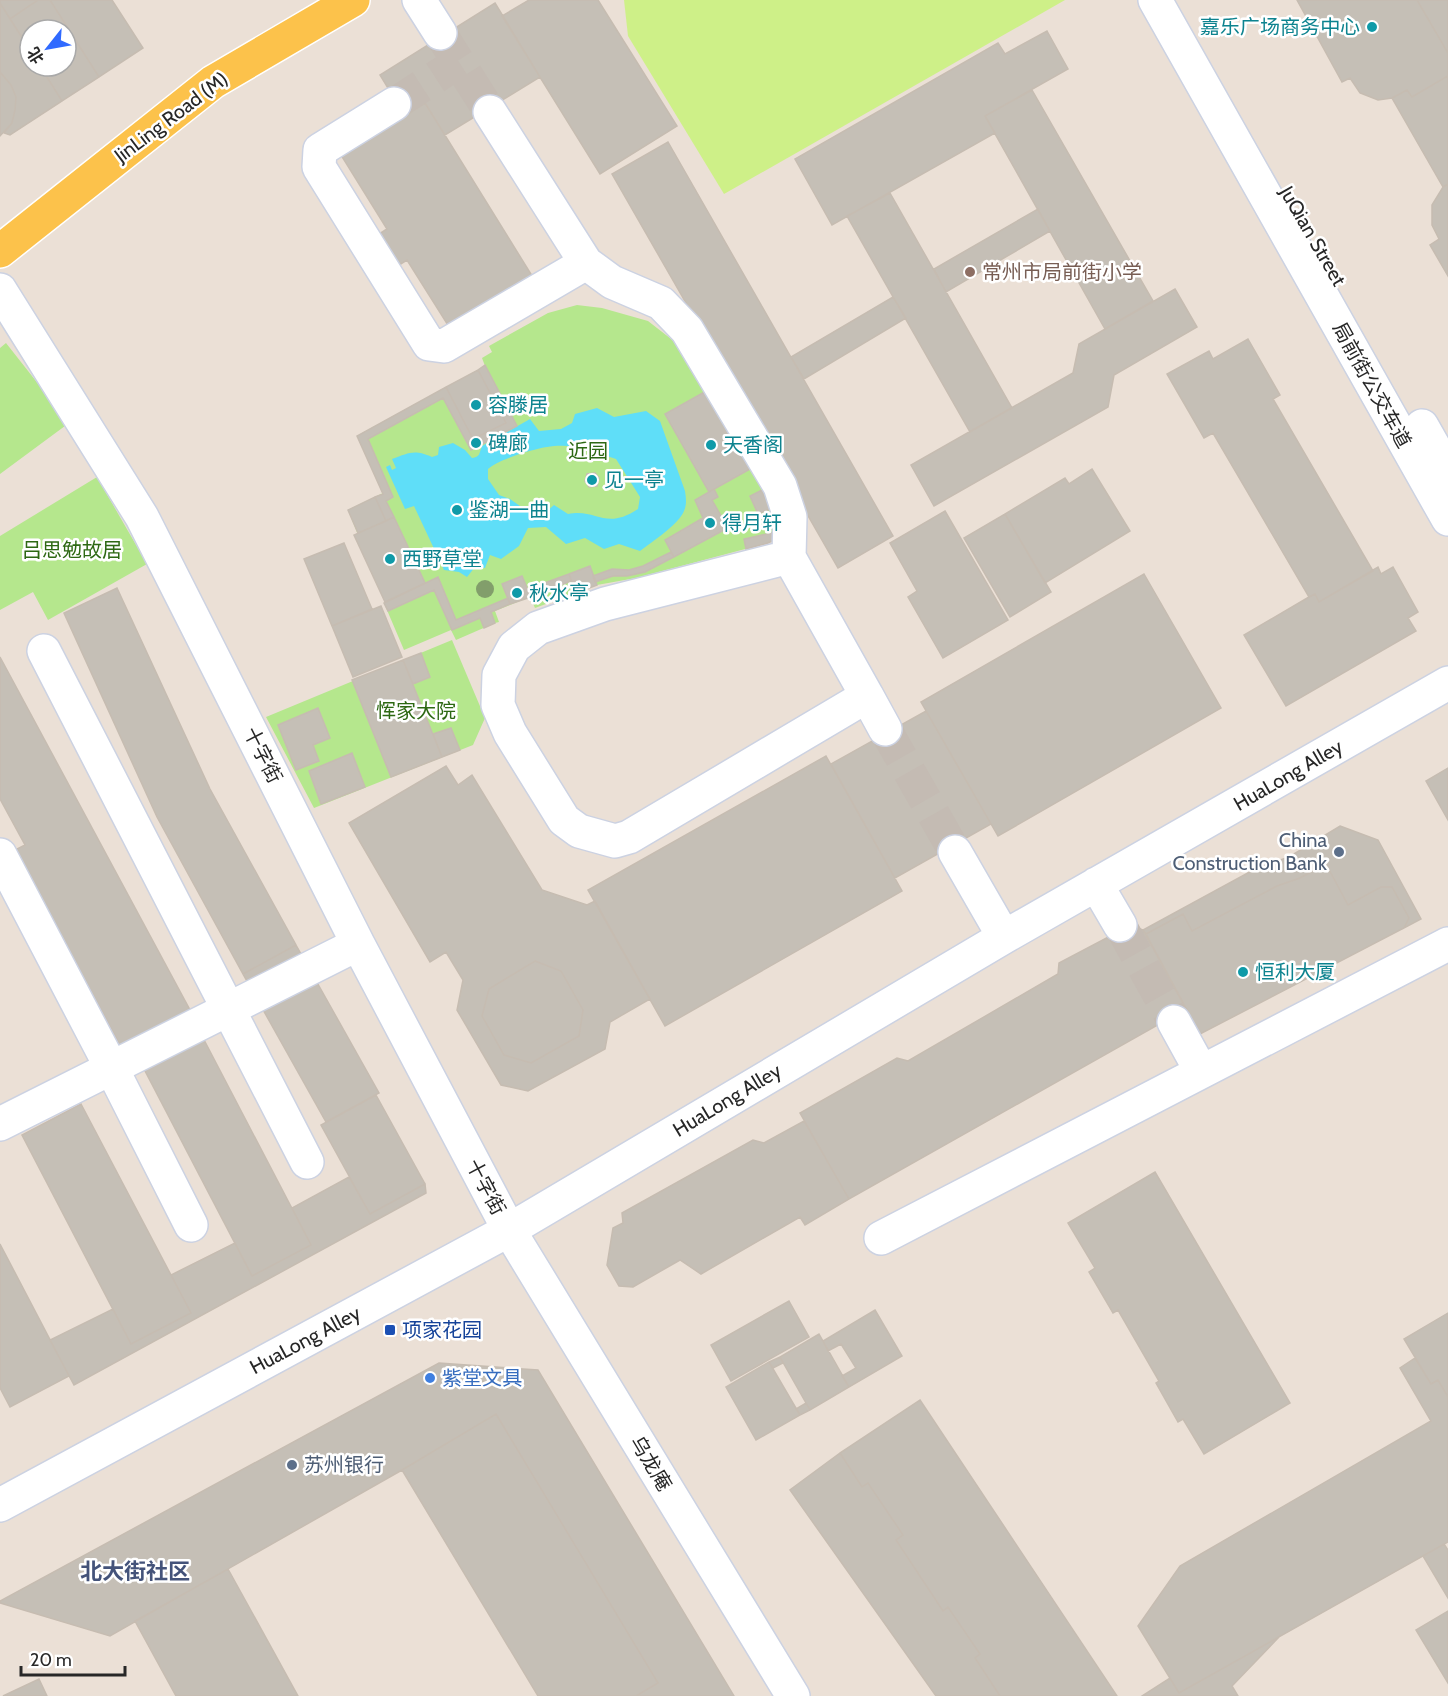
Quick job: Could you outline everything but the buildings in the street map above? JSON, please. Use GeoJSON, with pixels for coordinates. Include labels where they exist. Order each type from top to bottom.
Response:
{"type":"FeatureCollection","features":[{"type":"Feature","properties":{"kind":"main road","name":"JinLing Road (M)"},"geometry":{"type":"LineString","coordinates":[[0,250],[213,82],[353,0]]}},
{"type":"Feature","properties":{"kind":"street"},"geometry":{"type":"LineString","coordinates":[[419,0],[440,33]]}},
{"type":"Feature","properties":{"kind":"street","name":"局前街公交车道"},"geometry":{"type":"LineString","coordinates":[[1155,0],[1448,519]]}},
{"type":"Feature","properties":{"kind":"street","name":"JuQian Street"},"geometry":{"type":"LineString","coordinates":[[1177,0],[1448,472]]}},
{"type":"Feature","properties":{"kind":"street"},"geometry":{"type":"LineString","coordinates":[[394,104],[320,150],[319,167],[429,344],[444,346],[586,262]]}},
{"type":"Feature","properties":{"kind":"street"},"geometry":{"type":"LineString","coordinates":[[490,112],[586,262],[612,282],[661,303],[687,330],[780,486],[789,518],[789,557],[885,729]]}},
{"type":"Feature","properties":{"kind":"street","name":"十字街"},"geometry":{"type":"LineString","coordinates":[[0,290],[142,517],[358,944],[509,1230]]}},
{"type":"Feature","properties":{"kind":"street"},"geometry":{"type":"LineString","coordinates":[[789,557],[604,604],[538,628],[514,647],[499,675],[498,705],[510,733],[564,820],[579,831],[615,841],[629,837],[867,696]]}},
{"type":"Feature","properties":{"kind":"street"},"geometry":{"type":"LineString","coordinates":[[44,651],[307,1162]]}},
{"type":"Feature","properties":{"kind":"street","name":"HuaLong Alley"},"geometry":{"type":"LineString","coordinates":[[2,1498],[509,1230],[1004,937],[1448,683]]}},
{"type":"Feature","properties":{"kind":"street"},"geometry":{"type":"LineString","coordinates":[[955,852],[1004,937]]}},
{"type":"Feature","properties":{"kind":"street"},"geometry":{"type":"LineString","coordinates":[[0,855],[191,1226]]}},
{"type":"Feature","properties":{"kind":"street"},"geometry":{"type":"LineString","coordinates":[[1096,884],[1119,926]]}},
{"type":"Feature","properties":{"kind":"street"},"geometry":{"type":"LineString","coordinates":[[0,1124],[358,944]]}},
{"type":"Feature","properties":{"kind":"street"},"geometry":{"type":"LineString","coordinates":[[881,1238],[1448,944]]}},
{"type":"Feature","properties":{"kind":"street"},"geometry":{"type":"LineString","coordinates":[[1174,1022],[1201,1071]]}},
{"type":"Feature","properties":{"kind":"street","name":"乌龙庵"},"geometry":{"type":"LineString","coordinates":[[509,1230],[793,1696]]}},
{"type":"Feature","properties":{"kind":"green space"},"geometry":{"type":"Polygon","coordinates":[[[624,0],[1065,0],[724,194],[628,36],[624,0]]]}},
{"type":"Feature","properties":{"kind":"green space","name":"近园"},"geometry":{"type":"Polygon","coordinates":[[[577,305],[602,308],[648,321],[675,342],[692,362],[752,468],[770,509],[776,532],[774,540],[636,578],[597,585],[535,608],[530,597],[495,611],[499,622],[456,640],[451,630],[404,650],[348,510],[383,493],[357,436],[485,366],[482,358],[492,352],[489,346],[548,313],[577,305]]]}},
{"type":"Feature","properties":{"kind":"green space"},"geometry":{"type":"Polygon","coordinates":[[[6,343],[69,423],[0,474],[0,348],[6,343]]]}},
{"type":"Feature","properties":{"kind":"green space","name":"吕思勉故居"},"geometry":{"type":"Polygon","coordinates":[[[97,477],[147,564],[48,620],[33,592],[0,610],[0,536],[97,477]]]}},
{"type":"Feature","properties":{"kind":"green space","name":"恽家大院"},"geometry":{"type":"Polygon","coordinates":[[[452,640],[485,718],[473,745],[314,808],[266,717],[452,640]]]}},
{"type":"Feature","properties":{"kind":"water"},"geometry":{"type":"Polygon","coordinates":[[[597,408],[614,417],[646,411],[660,421],[685,491],[685,508],[677,521],[640,551],[619,544],[604,549],[585,538],[566,544],[546,527],[528,528],[519,546],[501,559],[490,555],[485,568],[475,567],[467,577],[459,572],[444,570],[414,506],[405,509],[386,467],[390,465],[392,470],[396,468],[392,459],[416,453],[432,457],[438,455],[439,447],[453,443],[475,458],[479,455],[482,446],[530,419],[539,431],[561,429],[572,423],[575,414],[597,408]],[[550,446],[499,462],[488,469],[488,479],[499,495],[510,499],[527,511],[546,512],[554,505],[568,514],[578,513],[609,519],[617,518],[638,509],[640,497],[616,459],[576,446],[550,446]]]}},
{"type":"Feature","properties":{"kind":"tunnel"},"geometry":{"type":"LineString","coordinates":[[440,33],[490,112]]}},
{"type":"Feature","properties":{"kind":"tunnel"},"geometry":{"type":"LineString","coordinates":[[394,104],[459,62]]}},
{"type":"Feature","properties":{"kind":"tunnel"},"geometry":{"type":"LineString","coordinates":[[885,729],[955,852]]}},
{"type":"Feature","properties":{"kind":"tunnel"},"geometry":{"type":"LineString","coordinates":[[1120,925],[1174,1022]]}},
{"type":"Feature","properties":{"kind":"place","name":"嘉乐广场商务中心"},"geometry":{"type":"Point","coordinates":[1372,27]}},
{"type":"Feature","properties":{"kind":"place","name":"常州市局前街小学"},"geometry":{"type":"Point","coordinates":[970,272]}},
{"type":"Feature","properties":{"kind":"place","name":"容滕居"},"geometry":{"type":"Point","coordinates":[476,405]}},
{"type":"Feature","properties":{"kind":"place","name":"碑廊"},"geometry":{"type":"Point","coordinates":[476,443]}},
{"type":"Feature","properties":{"kind":"place","name":"天香阁"},"geometry":{"type":"Point","coordinates":[711,445]}},
{"type":"Feature","properties":{"kind":"place","name":"见一亭"},"geometry":{"type":"Point","coordinates":[592,480]}},
{"type":"Feature","properties":{"kind":"place","name":"鉴湖一曲"},"geometry":{"type":"Point","coordinates":[457,510]}},
{"type":"Feature","properties":{"kind":"place","name":"得月轩"},"geometry":{"type":"Point","coordinates":[710,523]}},
{"type":"Feature","properties":{"kind":"place","name":"西野草堂"},"geometry":{"type":"Point","coordinates":[390,559]}},
{"type":"Feature","properties":{"kind":"place","name":"秋水亭"},"geometry":{"type":"Point","coordinates":[517,593]}},
{"type":"Feature","properties":{"kind":"place","name":"China Construction Bank"},"geometry":{"type":"Point","coordinates":[1339,852]}},
{"type":"Feature","properties":{"kind":"place","name":"恒利大厦"},"geometry":{"type":"Point","coordinates":[1243,972]}},
{"type":"Feature","properties":{"kind":"place","name":"项家花园"},"geometry":{"type":"Point","coordinates":[390,1330]}},
{"type":"Feature","properties":{"kind":"place","name":"紫堂文具"},"geometry":{"type":"Point","coordinates":[430,1378]}},
{"type":"Feature","properties":{"kind":"place","name":"苏州银行"},"geometry":{"type":"Point","coordinates":[292,1465]}},
{"type":"Feature","properties":{"kind":"district","name":"北大街社区"},"geometry":{"type":"Point","coordinates":[135,1571]}}]}
